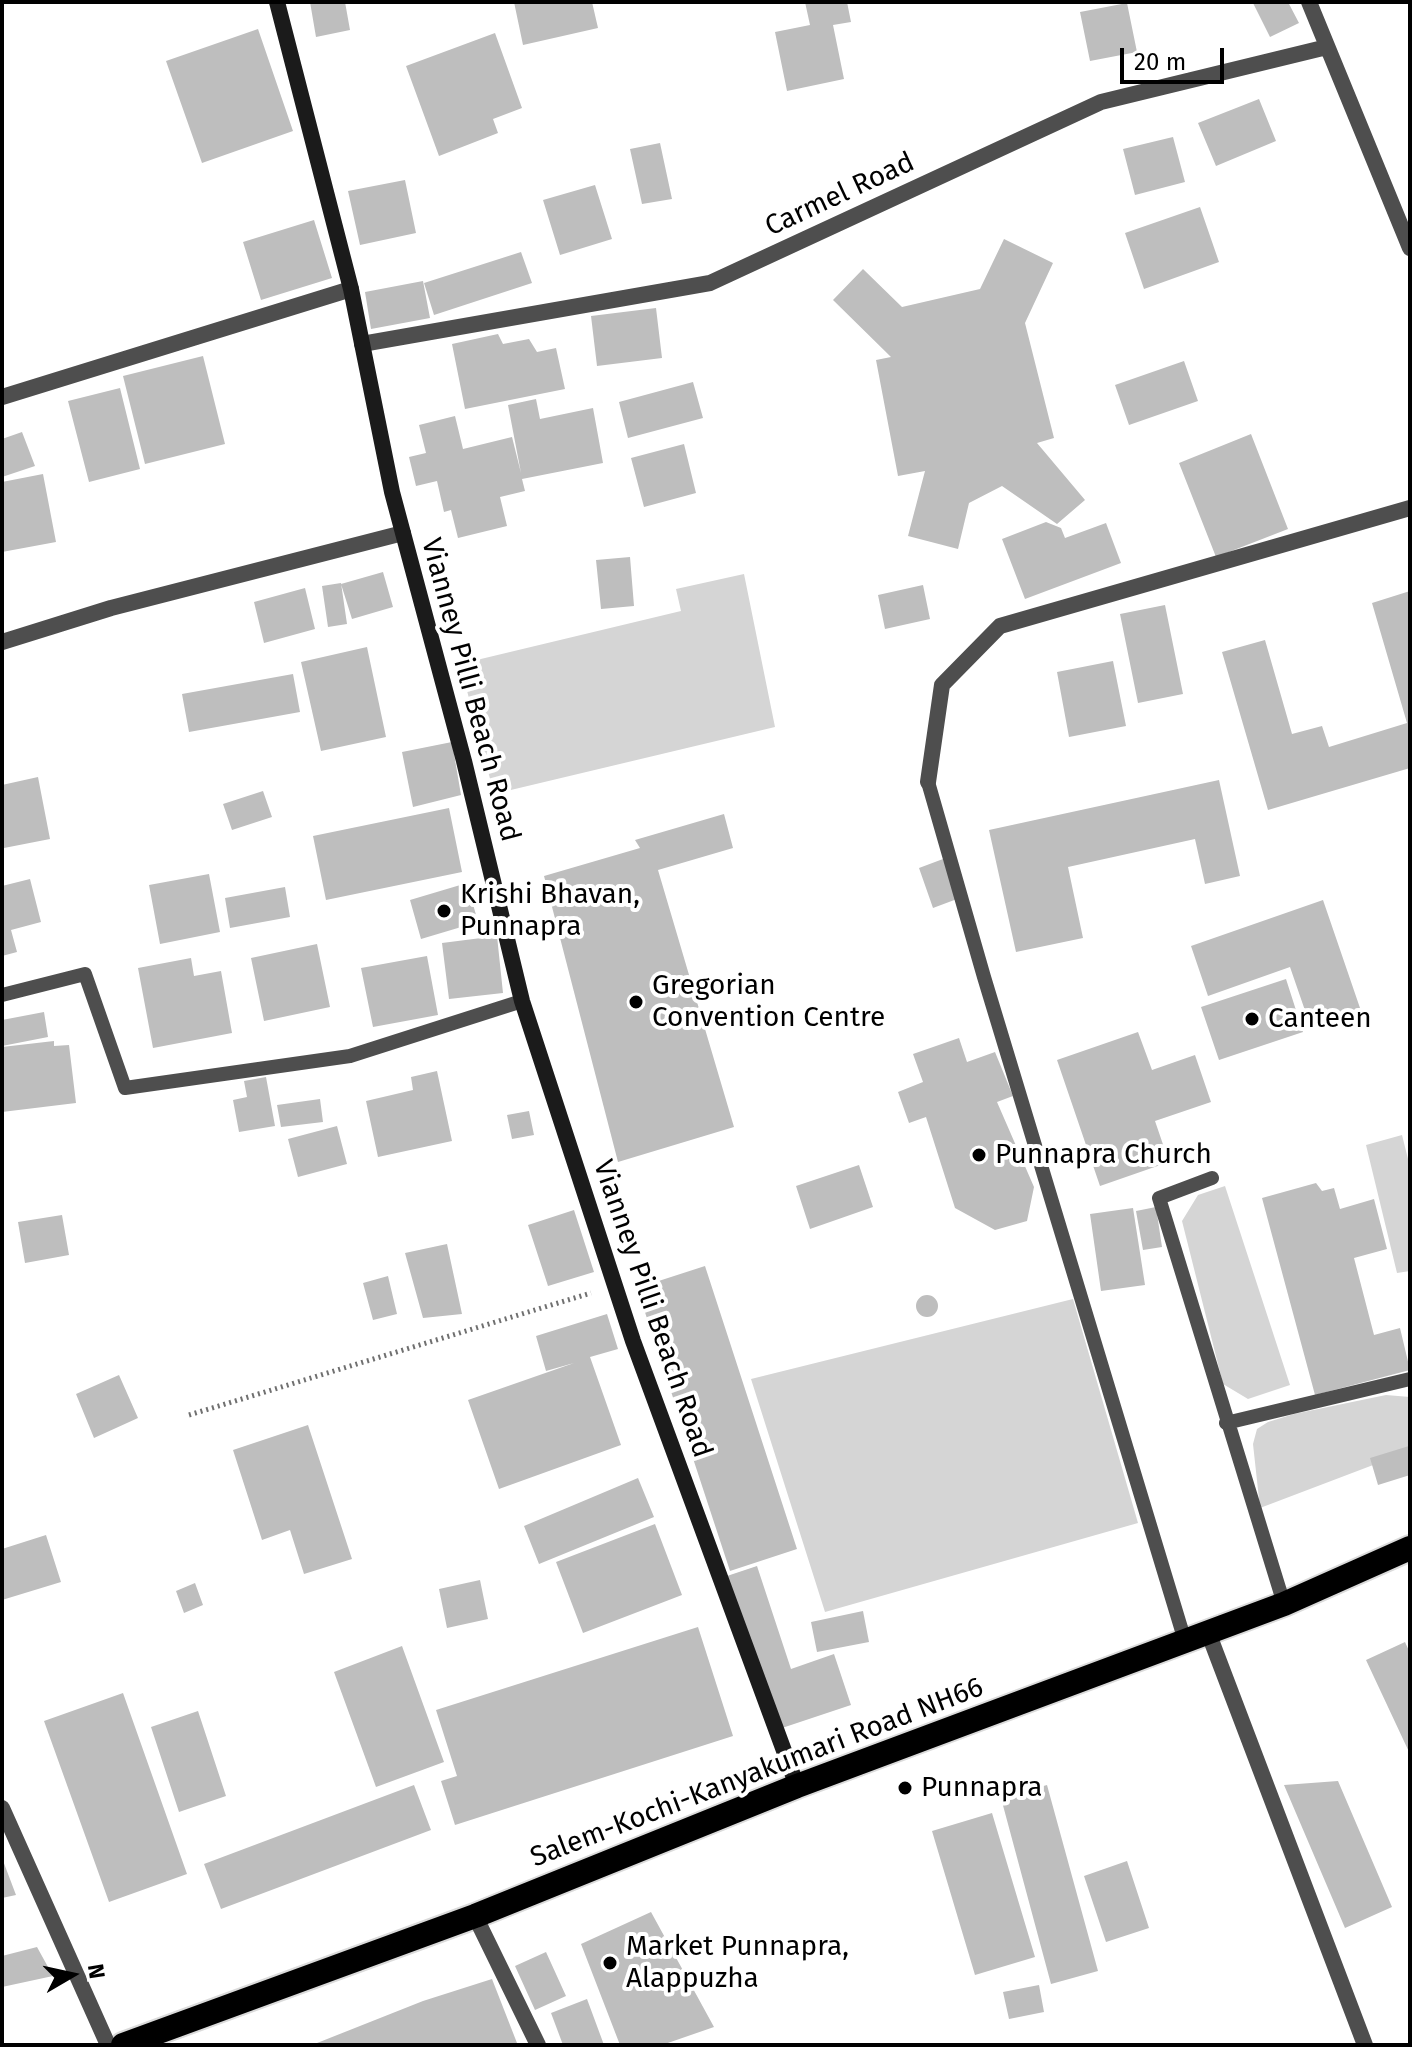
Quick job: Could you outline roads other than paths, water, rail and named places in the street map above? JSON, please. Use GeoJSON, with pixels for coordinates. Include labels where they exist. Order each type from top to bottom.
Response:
{"type":"FeatureCollection","features":[{"type":"Feature","properties":{"kind":"highway","name":"Salem-Kochi-Kanyakumari Road NH66"},"geometry":{"type":"LineString","coordinates":[[123,2045],[475,1916],[797,1786],[1284,1604],[1410,1548]]}},
{"type":"Feature","properties":{"kind":"street","name":"Vianney Pilli Beach Road"},"geometry":{"type":"LineString","coordinates":[[277,2],[351,289],[403,533],[464,761],[522,1001],[615,1286],[797,1786]]}},
{"type":"Feature","properties":{"kind":"street"},"geometry":{"type":"LineString","coordinates":[[1309,2],[1410,248]]}},
{"type":"Feature","properties":{"kind":"street","name":"Carmel Road"},"geometry":{"type":"LineString","coordinates":[[362,344],[710,283],[1101,102],[1327,47]]}},
{"type":"Feature","properties":{"kind":"street"},"geometry":{"type":"LineString","coordinates":[[2,397],[351,289]]}},
{"type":"Feature","properties":{"kind":"street"},"geometry":{"type":"LineString","coordinates":[[928,782],[942,685],[1000,626],[1410,508]]}},
{"type":"Feature","properties":{"kind":"street"},"geometry":{"type":"LineString","coordinates":[[2,642],[111,608],[403,533]]}},
{"type":"Feature","properties":{"kind":"street"},"geometry":{"type":"LineString","coordinates":[[1208,1632],[1365,2045]]}},
{"type":"Feature","properties":{"kind":"street"},"geometry":{"type":"LineString","coordinates":[[2,1808],[108,2045]]}},
{"type":"Feature","properties":{"kind":"street"},"geometry":{"type":"LineString","coordinates":[[475,1916],[538,2045]]}},
{"type":"Feature","properties":{"kind":"lane"},"geometry":{"type":"LineString","coordinates":[[928,782],[1185,1641]]}},
{"type":"Feature","properties":{"kind":"lane"},"geometry":{"type":"LineString","coordinates":[[2,995],[85,974],[125,1088],[350,1056],[522,1001]]}},
{"type":"Feature","properties":{"kind":"lane"},"geometry":{"type":"LineString","coordinates":[[1212,1178],[1159,1198],[1284,1604]]}},
{"type":"Feature","properties":{"kind":"lane"},"geometry":{"type":"LineString","coordinates":[[1226,1423],[1410,1379]]}},
{"type":"Feature","properties":{"kind":"place","name":"Krishi Bhavan, Punnapra"},"geometry":{"type":"Point","coordinates":[444,911]}},
{"type":"Feature","properties":{"kind":"place","name":"Gregorian Convention Centre"},"geometry":{"type":"Point","coordinates":[636,1002]}},
{"type":"Feature","properties":{"kind":"place","name":"Canteen"},"geometry":{"type":"Point","coordinates":[1252,1019]}},
{"type":"Feature","properties":{"kind":"place","name":"Punnapra Church"},"geometry":{"type":"Point","coordinates":[979,1155]}},
{"type":"Feature","properties":{"kind":"place","name":"Punnapra"},"geometry":{"type":"Point","coordinates":[905,1788]}},
{"type":"Feature","properties":{"kind":"place","name":"Market Punnapra, Alappuzha"},"geometry":{"type":"Point","coordinates":[610,1963]}}]}
